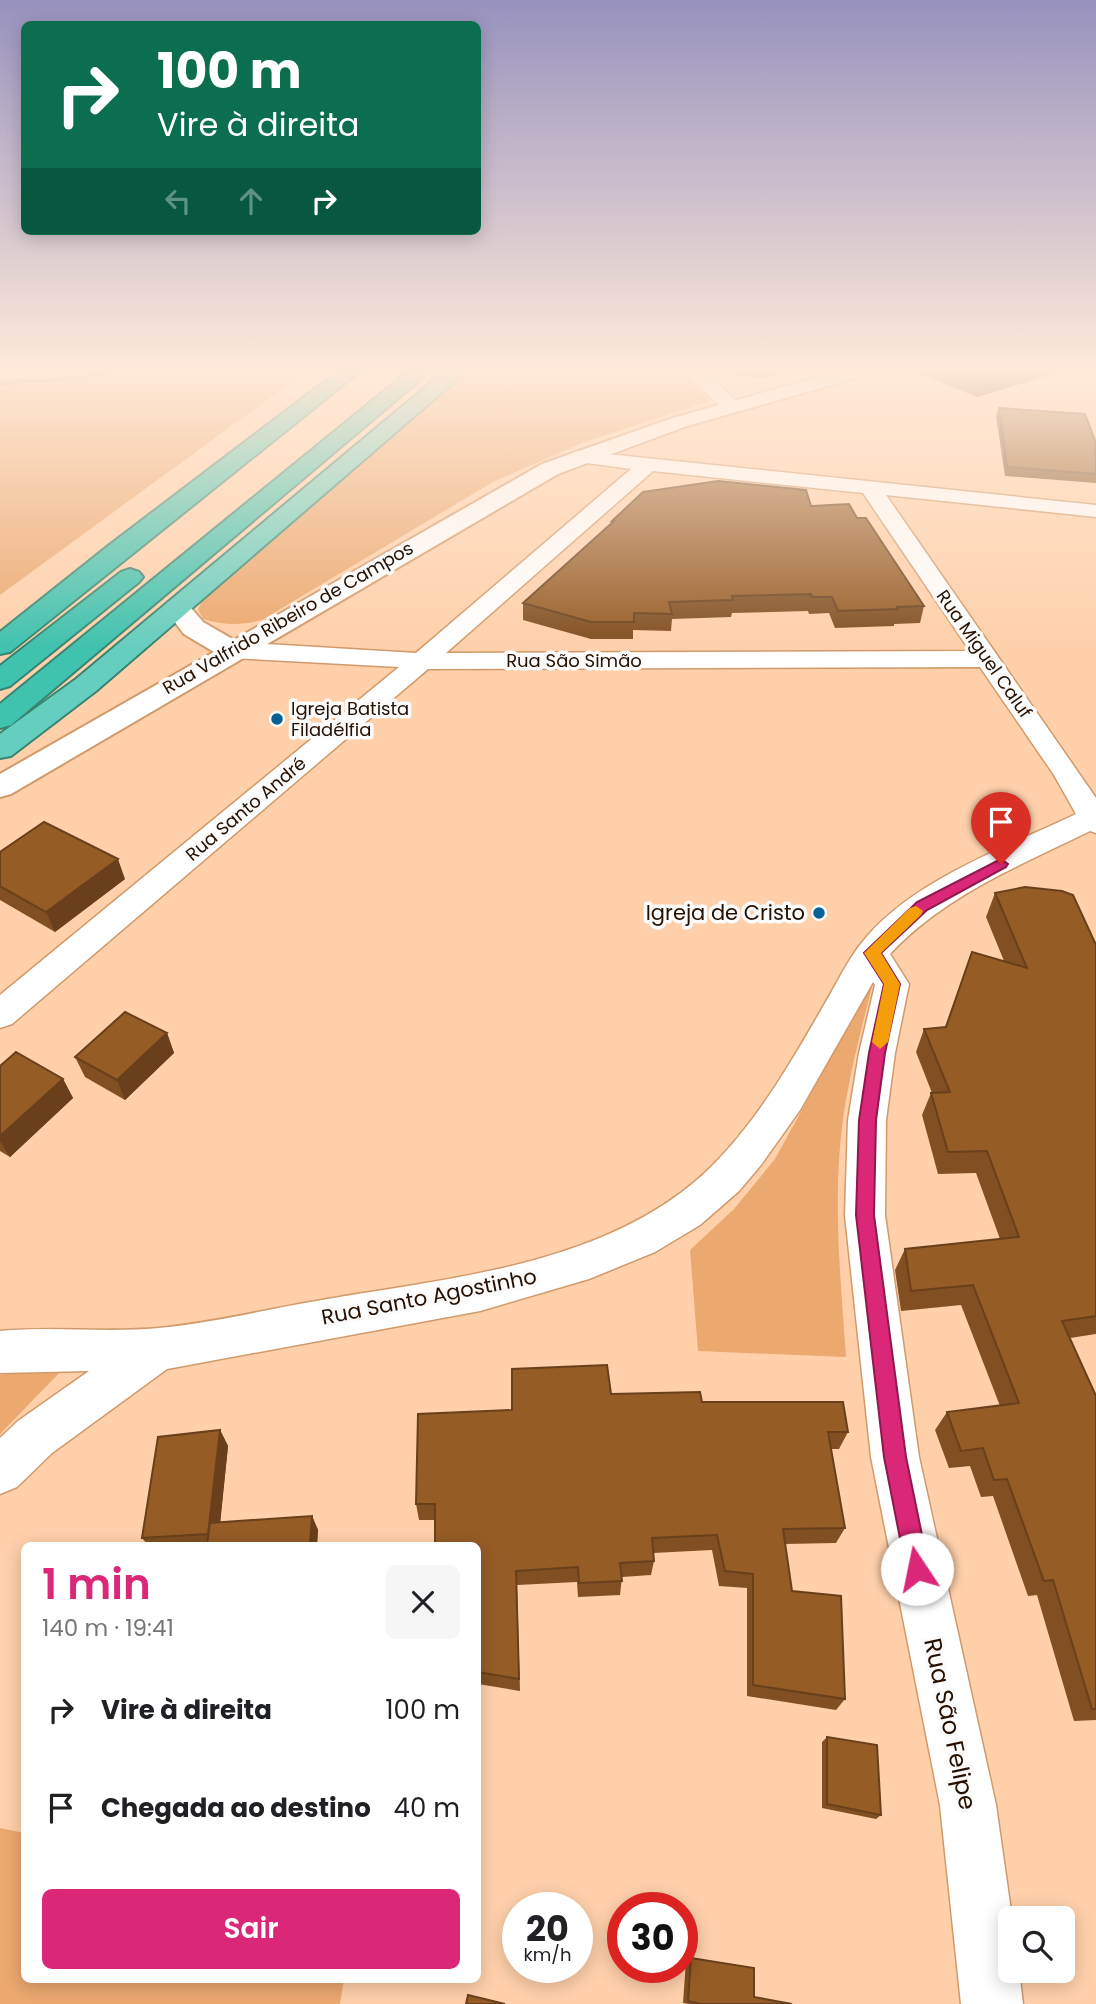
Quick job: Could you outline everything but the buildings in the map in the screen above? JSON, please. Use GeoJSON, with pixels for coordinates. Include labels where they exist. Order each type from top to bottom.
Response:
{"type":"FeatureCollection","features":[{"type":"Feature","properties":{"kind":"highway"},"geometry":{"type":"LineString","coordinates":[[0,646],[231,463]]}},
{"type":"Feature","properties":{"kind":"highway"},"geometry":{"type":"LineString","coordinates":[[0,719],[310,463]]}},
{"type":"Feature","properties":{"kind":"highway"},"geometry":{"type":"LineString","coordinates":[[0,749],[86,685],[349,463]]}},
{"type":"Feature","properties":{"kind":"highway"},"geometry":{"type":"LineString","coordinates":[[0,680],[153,559]]}},
{"type":"Feature","properties":{"kind":"street","name":"Rua Valfrido Ribeiro de Campos"},"geometry":{"type":"LineString","coordinates":[[0,787],[521,483],[567,463]]}},
{"type":"Feature","properties":{"kind":"street"},"geometry":{"type":"LineString","coordinates":[[634,463],[1096,511]]}},
{"type":"Feature","properties":{"kind":"street","name":"Rua Santo André"},"geometry":{"type":"LineString","coordinates":[[0,1015],[422,661],[649,464]]}},
{"type":"Feature","properties":{"kind":"street","name":"Rua Miguel Caluf"},"geometry":{"type":"LineString","coordinates":[[870,488],[987,659],[1082,777],[1094,820]]}},
{"type":"Feature","properties":{"kind":"street","name":"Rua São Simão"},"geometry":{"type":"LineString","coordinates":[[177,608],[182,619],[194,629],[232,650],[422,661],[987,659]]}},
{"type":"Feature","properties":{"kind":"street","name":"Rua Santo Agostinho"},"geometry":{"type":"LineString","coordinates":[[0,1352],[23,1349],[158,1349],[489,1288],[549,1273],[617,1250],[678,1217],[723,1180],[764,1132],[872,953],[922,906],[1094,820]]}},
{"type":"Feature","properties":{"kind":"street","name":"Rua São Felipe"},"geometry":{"type":"LineString","coordinates":[[872,953],[892,984],[872,1084],[864,1165],[865,1215],[878,1338],[895,1457],[968,1805],[992,2004]]}},
{"type":"Feature","properties":{"kind":"street"},"geometry":{"type":"LineString","coordinates":[[0,1470],[35,1437],[158,1349]]}},
{"type":"Feature","properties":{"kind":"shaded area"},"geometry":{"type":"Polygon","coordinates":[[[0,463],[181,463],[0,595],[0,463]]]}},
{"type":"Feature","properties":{"kind":"shaded area"},"geometry":{"type":"Polygon","coordinates":[[[361,463],[537,463],[493,482],[262,620],[232,624],[203,619],[198,609],[204,597],[361,463]]]}},
{"type":"Feature","properties":{"kind":"shaded area"},"geometry":{"type":"Polygon","coordinates":[[[874,979],[841,1132],[838,1228],[846,1357],[698,1351],[690,1250],[734,1209],[775,1159],[874,979]]]}},
{"type":"Feature","properties":{"kind":"shaded area"},"geometry":{"type":"Polygon","coordinates":[[[65,1367],[0,1434],[0,1375],[65,1367]]]}},
{"type":"Feature","properties":{"kind":"shaded area"},"geometry":{"type":"Polygon","coordinates":[[[0,1828],[21,1832],[21,1983],[343,1983],[340,2004],[0,2004],[0,1828]]]}},
{"type":"Feature","properties":{"kind":"slow traffic"},"geometry":{"type":"LineString","coordinates":[[880,1042],[892,984],[872,953],[916,911]]}},
{"type":"Feature","properties":{"kind":"place","name":"Igreja Batista Filadélfia"},"geometry":{"type":"Point","coordinates":[277,719]}},
{"type":"Feature","properties":{"kind":"place","name":"Igreja de Cristo"},"geometry":{"type":"Point","coordinates":[819,913]}},
{"type":"Feature","properties":{"kind":"route"},"geometry":{"type":"LineString","coordinates":[[917,1569],[895,1457],[865,1215],[867,1120],[877,1053],[892,984],[872,953],[922,906],[1001,864]]}}]}
